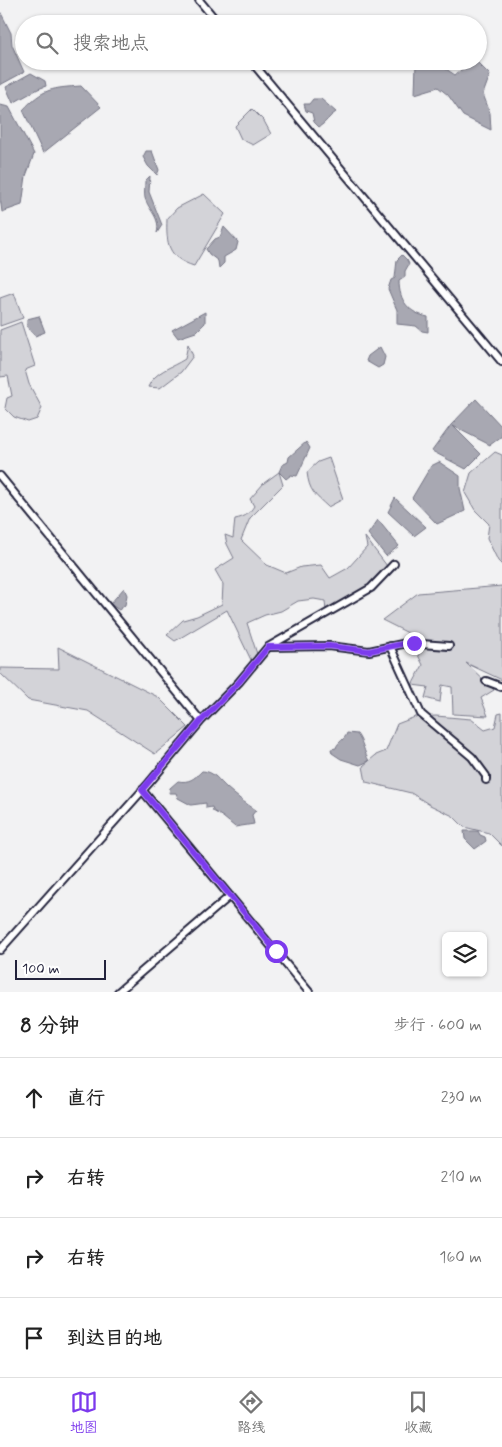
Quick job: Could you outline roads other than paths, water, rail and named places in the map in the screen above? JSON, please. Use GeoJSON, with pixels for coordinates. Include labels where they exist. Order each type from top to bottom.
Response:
{"type":"FeatureCollection","features":[{"type":"Feature","properties":{"kind":"street"},"geometry":{"type":"LineString","coordinates":[[199,0],[212,15]]}},
{"type":"Feature","properties":{"kind":"street"},"geometry":{"type":"LineString","coordinates":[[259,70],[502,362]]}},
{"type":"Feature","properties":{"kind":"street"},"geometry":{"type":"LineString","coordinates":[[0,476],[201,721]]}},
{"type":"Feature","properties":{"kind":"street"},"geometry":{"type":"LineString","coordinates":[[0,950],[268,647],[371,588],[394,564]]}},
{"type":"Feature","properties":{"kind":"street"},"geometry":{"type":"LineString","coordinates":[[268,647],[329,646],[369,651],[407,643],[449,646]]}},
{"type":"Feature","properties":{"kind":"street"},"geometry":{"type":"LineString","coordinates":[[390,646],[421,714],[472,757],[486,776],[486,780]]}},
{"type":"Feature","properties":{"kind":"street"},"geometry":{"type":"LineString","coordinates":[[486,681],[502,687]]}},
{"type":"Feature","properties":{"kind":"street"},"geometry":{"type":"LineString","coordinates":[[142,790],[309,992]]}},
{"type":"Feature","properties":{"kind":"street"},"geometry":{"type":"LineString","coordinates":[[118,992],[230,896]]}}]}
